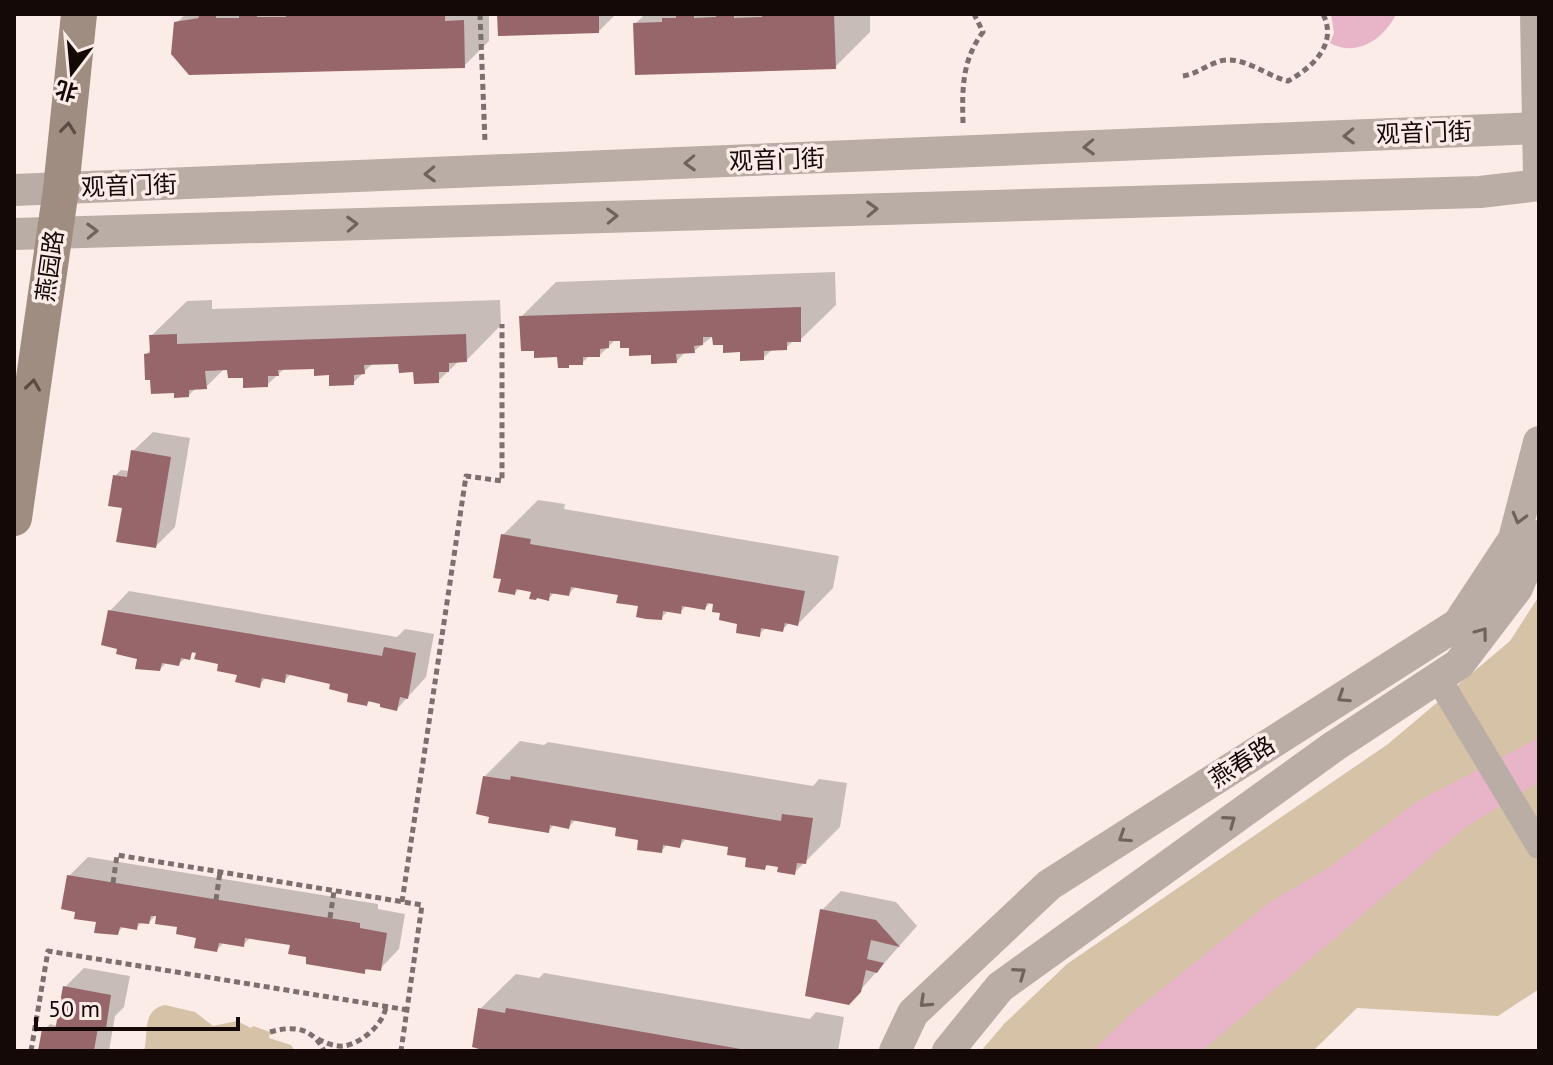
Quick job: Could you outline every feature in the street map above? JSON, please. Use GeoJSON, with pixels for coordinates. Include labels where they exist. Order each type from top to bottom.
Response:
{"type":"FeatureCollection","features":[{"type":"Feature","properties":{"kind":"main road","name":"燕园路"},"geometry":{"type":"LineString","coordinates":[[14,518],[61,189],[79,14]]}},
{"type":"Feature","properties":{"kind":"street"},"geometry":{"type":"LineString","coordinates":[[1536,14],[1539,177]]}},
{"type":"Feature","properties":{"kind":"street","name":"观音门街"},"geometry":{"type":"LineString","coordinates":[[14,190],[1538,128]]}},
{"type":"Feature","properties":{"kind":"street","name":"观音门街"},"geometry":{"type":"LineString","coordinates":[[14,234],[1472,192],[1539,185]]}},
{"type":"Feature","properties":{"kind":"street","name":"燕春路"},"geometry":{"type":"LineString","coordinates":[[895,1051],[913,1013],[1049,885],[1458,624],[1514,539],[1539,442]]}},
{"type":"Feature","properties":{"kind":"street","name":"燕春路"},"geometry":{"type":"LineString","coordinates":[[948,1051],[1000,987],[1333,747],[1459,664],[1517,588],[1539,536]]}},
{"type":"Feature","properties":{"kind":"street"},"geometry":{"type":"LineString","coordinates":[[1438,678],[1539,846]]}},
{"type":"Feature","properties":{"kind":"path"},"geometry":{"type":"LineString","coordinates":[[480,14],[486,171]]}},
{"type":"Feature","properties":{"kind":"path"},"geometry":{"type":"LineString","coordinates":[[964,152],[964,73],[968,55],[983,32],[974,14]]}},
{"type":"Feature","properties":{"kind":"path"},"geometry":{"type":"LineString","coordinates":[[1183,76],[1221,61],[1235,59],[1274,78],[1288,81],[1309,69],[1319,57],[1327,41],[1328,24],[1323,14]]}},
{"type":"Feature","properties":{"kind":"path"},"geometry":{"type":"LineString","coordinates":[[402,902],[466,476],[502,481],[502,324]]}},
{"type":"Feature","properties":{"kind":"path"},"geometry":{"type":"LineString","coordinates":[[113,883],[117,855],[422,905],[401,1051]]}},
{"type":"Feature","properties":{"kind":"path"},"geometry":{"type":"LineString","coordinates":[[216,900],[220,872]]}},
{"type":"Feature","properties":{"kind":"path"},"geometry":{"type":"LineString","coordinates":[[330,918],[334,891]]}},
{"type":"Feature","properties":{"kind":"path"},"geometry":{"type":"LineString","coordinates":[[31,1051],[48,951],[408,1010]]}},
{"type":"Feature","properties":{"kind":"path"},"geometry":{"type":"LineString","coordinates":[[270,1032],[287,1027],[309,1031],[318,1039],[346,1046],[379,1022],[386,1006]]}},
{"type":"Feature","properties":{"kind":"path"},"geometry":{"type":"LineString","coordinates":[[318,1039],[324,1051]]}},
{"type":"Feature","properties":{"kind":"shaded area"},"geometry":{"type":"Polygon","coordinates":[[[1331,14],[1396,14],[1377,38],[1360,47],[1350,48],[1330,43],[1334,33],[1331,14]]]}},
{"type":"Feature","properties":{"kind":"shaded area"},"geometry":{"type":"Polygon","coordinates":[[[1539,596],[1539,989],[1498,1016],[1357,1008],[1313,1051],[981,1051],[1004,1024],[1067,964],[1388,744],[1510,641],[1539,596]]]}},
{"type":"Feature","properties":{"kind":"shaded area"},"geometry":{"type":"Polygon","coordinates":[[[1539,738],[1539,782],[1466,827],[1202,1051],[1092,1051],[1131,1014],[1270,902],[1330,867],[1418,801],[1539,738]]]}},
{"type":"Feature","properties":{"kind":"shaded area"},"geometry":{"type":"Polygon","coordinates":[[[165,1005],[195,1012],[213,1026],[237,1021],[270,1032],[269,1038],[291,1045],[295,1051],[144,1051],[149,1017],[165,1005]]]}},
{"type":"Feature","properties":{"kind":"building"},"geometry":{"type":"Polygon","coordinates":[[[198,14],[239,18],[239,14],[286,17],[286,14],[445,14],[445,21],[464,20],[465,68],[189,75],[171,54],[174,22],[199,18],[198,14]]]}},
{"type":"Feature","properties":{"kind":"building"},"geometry":{"type":"Polygon","coordinates":[[[497,14],[599,14],[599,33],[498,36],[497,14]]]}},
{"type":"Feature","properties":{"kind":"building"},"geometry":{"type":"Polygon","coordinates":[[[676,14],[694,14],[694,18],[734,14],[734,18],[762,17],[762,14],[834,14],[836,69],[635,75],[633,23],[662,22],[662,18],[676,18],[676,14]]]}},
{"type":"Feature","properties":{"kind":"building"},"geometry":{"type":"Polygon","coordinates":[[[801,307],[801,342],[787,342],[787,350],[764,351],[764,360],[740,361],[740,352],[723,353],[723,345],[713,345],[712,337],[703,337],[703,345],[694,346],[695,353],[676,354],[677,363],[651,364],[651,355],[629,356],[629,348],[620,348],[620,341],[609,341],[609,348],[600,349],[600,357],[583,357],[583,365],[569,365],[569,368],[558,368],[557,357],[534,358],[534,351],[521,351],[519,316],[801,307]]]}},
{"type":"Feature","properties":{"kind":"building"},"geometry":{"type":"Polygon","coordinates":[[[177,334],[177,344],[466,334],[467,362],[449,363],[449,372],[439,372],[439,383],[414,384],[413,372],[399,373],[398,364],[364,365],[365,374],[354,375],[354,385],[329,386],[329,375],[314,376],[314,369],[278,370],[279,376],[268,376],[268,387],[243,388],[243,378],[228,378],[227,370],[205,371],[207,389],[189,390],[189,397],[174,398],[174,393],[151,394],[150,380],[145,380],[144,354],[150,353],[149,335],[177,334]]]}},
{"type":"Feature","properties":{"kind":"building"},"geometry":{"type":"Polygon","coordinates":[[[131,450],[171,457],[156,548],[116,542],[122,508],[108,506],[113,475],[127,477],[131,450]]]}},
{"type":"Feature","properties":{"kind":"building"},"geometry":{"type":"Polygon","coordinates":[[[501,534],[531,539],[530,544],[805,591],[798,626],[785,623],[783,632],[761,628],[760,637],[736,633],[737,624],[719,620],[720,613],[712,612],[713,604],[707,603],[705,610],[682,606],[681,614],[663,611],[662,620],[636,617],[638,606],[616,603],[618,595],[571,587],[569,596],[550,593],[549,601],[529,599],[531,592],[516,589],[515,595],[498,592],[501,579],[493,578],[501,534]]]}},
{"type":"Feature","properties":{"kind":"building"},"geometry":{"type":"Polygon","coordinates":[[[108,610],[382,656],[384,647],[416,653],[408,699],[400,697],[397,711],[368,701],[367,706],[347,702],[348,694],[329,689],[330,684],[286,674],[285,683],[262,678],[260,688],[235,682],[237,675],[217,671],[218,664],[194,659],[196,653],[192,652],[190,660],[181,658],[179,666],[162,663],[160,671],[135,669],[137,659],[116,654],[117,649],[101,645],[108,610]]]}},
{"type":"Feature","properties":{"kind":"building"},"geometry":{"type":"Polygon","coordinates":[[[483,776],[510,780],[511,776],[781,821],[782,814],[813,818],[806,864],[797,863],[795,875],[777,872],[778,867],[766,865],[765,870],[745,867],[746,858],[727,855],[728,847],[682,839],[680,848],[663,845],[662,853],[637,850],[638,840],[615,836],[616,828],[571,820],[569,829],[550,825],[549,833],[488,823],[489,817],[476,814],[483,776]]]}},
{"type":"Feature","properties":{"kind":"building"},"geometry":{"type":"Polygon","coordinates":[[[67,875],[360,923],[360,928],[387,933],[381,971],[365,969],[365,974],[306,964],[306,957],[288,954],[290,945],[245,938],[244,947],[219,943],[217,952],[194,948],[196,938],[176,934],[177,927],[155,924],[156,916],[151,916],[149,924],[138,923],[137,930],[120,927],[118,935],[94,933],[96,922],[74,919],[75,912],[61,909],[67,875]]]}},
{"type":"Feature","properties":{"kind":"building"},"geometry":{"type":"Polygon","coordinates":[[[820,909],[876,920],[900,947],[871,940],[867,959],[884,963],[877,973],[866,970],[861,992],[849,1005],[805,996],[820,909]]]}},
{"type":"Feature","properties":{"kind":"building"},"geometry":{"type":"Polygon","coordinates":[[[63,986],[111,995],[106,1028],[98,1027],[94,1051],[38,1051],[42,1029],[55,1031],[63,986]]]}},
{"type":"Feature","properties":{"kind":"building"},"geometry":{"type":"Polygon","coordinates":[[[478,1008],[505,1013],[506,1008],[752,1051],[486,1051],[472,1047],[478,1008]]]}}]}
